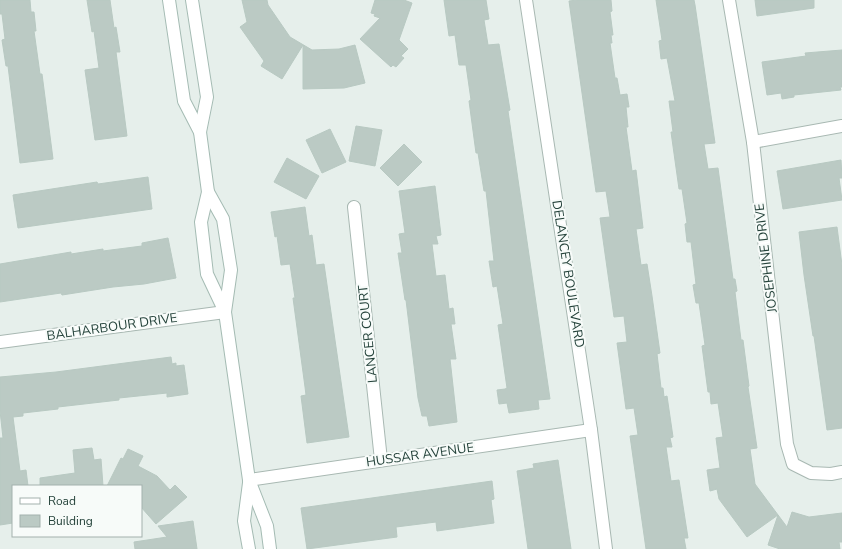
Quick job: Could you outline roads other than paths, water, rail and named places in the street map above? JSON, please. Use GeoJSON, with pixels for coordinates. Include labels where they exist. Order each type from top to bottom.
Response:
{"type":"FeatureCollection","features":[{"type":"Feature","properties":{"kind":"street"},"geometry":{"type":"LineString","coordinates":[[169,0],[184,101],[200,132]]}},
{"type":"Feature","properties":{"kind":"street"},"geometry":{"type":"LineString","coordinates":[[192,0],[207,97],[200,132],[208,192],[201,222],[207,274],[225,312]]}},
{"type":"Feature","properties":{"kind":"street","name":"DELANCEY BOULEVARD"},"geometry":{"type":"LineString","coordinates":[[526,0],[591,430],[606,549]]}},
{"type":"Feature","properties":{"kind":"street","name":"JOSEPHINE DRIVE"},"geometry":{"type":"LineString","coordinates":[[730,0],[753,142],[787,444],[793,464],[811,474],[831,474],[842,472]]}},
{"type":"Feature","properties":{"kind":"street"},"geometry":{"type":"LineString","coordinates":[[753,142],[842,126]]}},
{"type":"Feature","properties":{"kind":"street"},"geometry":{"type":"LineString","coordinates":[[208,192],[223,219],[231,270],[225,312],[249,480],[267,526],[270,549]]}},
{"type":"Feature","properties":{"kind":"street","name":"LANCER COURT"},"geometry":{"type":"LineString","coordinates":[[354,207],[381,460]]}},
{"type":"Feature","properties":{"kind":"street","name":"BALHARBOUR DRIVE"},"geometry":{"type":"LineString","coordinates":[[0,342],[225,312]]}},
{"type":"Feature","properties":{"kind":"street","name":"HUSSAR AVENUE"},"geometry":{"type":"LineString","coordinates":[[249,480],[591,430]]}},
{"type":"Feature","properties":{"kind":"street"},"geometry":{"type":"LineString","coordinates":[[249,480],[244,521],[249,549]]}}]}
